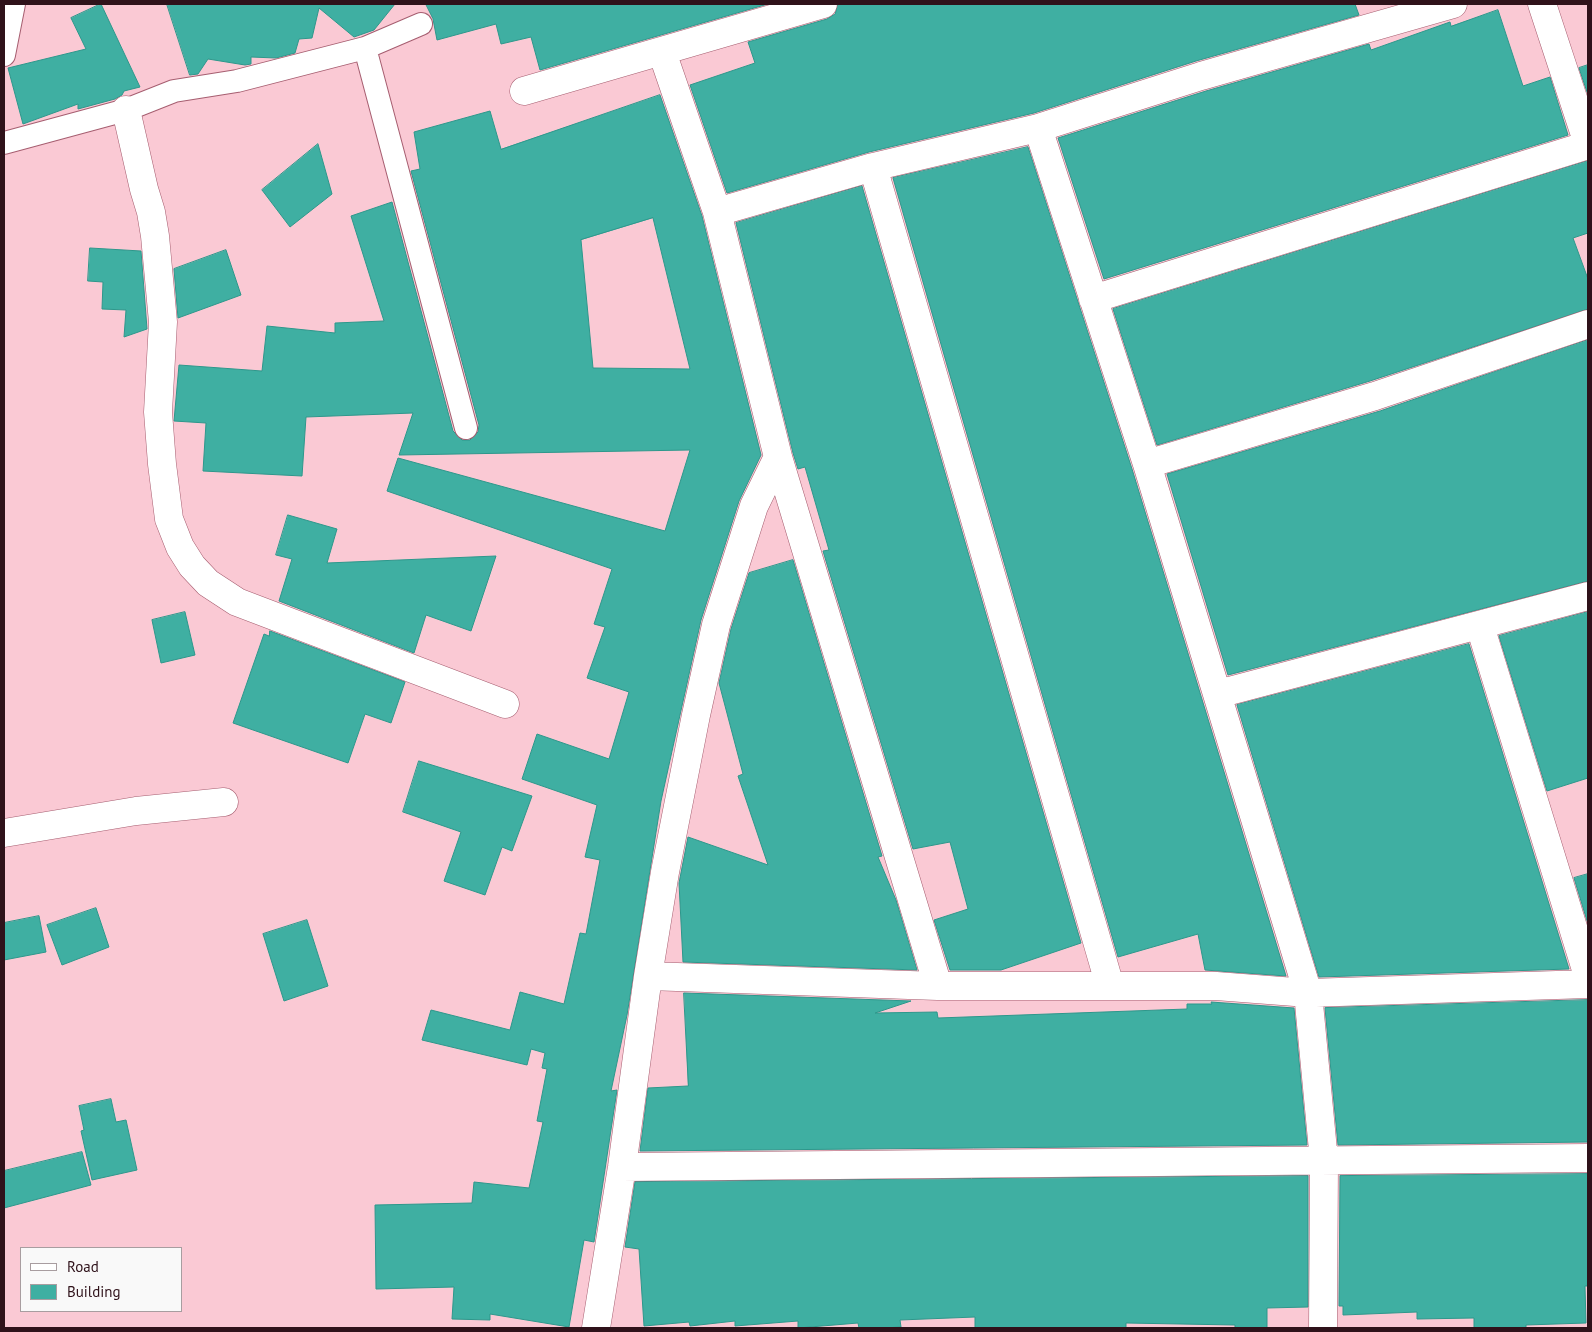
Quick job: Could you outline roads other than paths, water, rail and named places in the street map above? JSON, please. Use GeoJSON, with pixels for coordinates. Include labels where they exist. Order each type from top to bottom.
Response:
{"type":"FeatureCollection","features":[{"type":"Feature","properties":{"kind":"street"},"geometry":{"type":"LineString","coordinates":[[524,91],[823,4]]}},
{"type":"Feature","properties":{"kind":"street"},"geometry":{"type":"LineString","coordinates":[[717,212],[873,167],[1038,128],[1201,76],[1453,4]]}},
{"type":"Feature","properties":{"kind":"street"},"geometry":{"type":"LineString","coordinates":[[1093,298],[1588,145],[1542,4]]}},
{"type":"Feature","properties":{"kind":"street"},"geometry":{"type":"LineString","coordinates":[[662,52],[717,212],[778,457],[938,986]]}},
{"type":"Feature","properties":{"kind":"street"},"geometry":{"type":"LineString","coordinates":[[126,110],[155,236],[163,322],[158,412],[169,519],[180,547],[192,566],[208,583],[237,602],[505,704]]}},
{"type":"Feature","properties":{"kind":"street"},"geometry":{"type":"LineString","coordinates":[[1038,128],[1147,464],[1308,993],[1324,1161],[1323,1328]]}},
{"type":"Feature","properties":{"kind":"street"},"geometry":{"type":"LineString","coordinates":[[873,167],[1110,986]]}},
{"type":"Feature","properties":{"kind":"street"},"geometry":{"type":"LineString","coordinates":[[1147,464],[1375,396],[1588,324]]}},
{"type":"Feature","properties":{"kind":"street"},"geometry":{"type":"LineString","coordinates":[[596,1328],[622,1167],[648,976],[665,872],[716,625],[754,506],[778,457]]}},
{"type":"Feature","properties":{"kind":"street"},"geometry":{"type":"LineString","coordinates":[[1218,694],[1588,596]]}},
{"type":"Feature","properties":{"kind":"street"},"geometry":{"type":"LineString","coordinates":[[1480,626],[1588,976]]}},
{"type":"Feature","properties":{"kind":"street"},"geometry":{"type":"LineString","coordinates":[[4,833],[136,811],[224,802]]}},
{"type":"Feature","properties":{"kind":"street"},"geometry":{"type":"LineString","coordinates":[[648,976],[938,986],[1216,986],[1308,993],[1588,984]]}},
{"type":"Feature","properties":{"kind":"street"},"geometry":{"type":"LineString","coordinates":[[622,1167],[1588,1158]]}},
{"type":"Feature","properties":{"kind":"lane"},"geometry":{"type":"LineString","coordinates":[[4,55],[14,4]]}},
{"type":"Feature","properties":{"kind":"lane"},"geometry":{"type":"LineString","coordinates":[[4,143],[126,110],[174,91],[237,81],[365,48],[421,24]]}},
{"type":"Feature","properties":{"kind":"lane"},"geometry":{"type":"LineString","coordinates":[[365,48],[466,428]]}}]}
